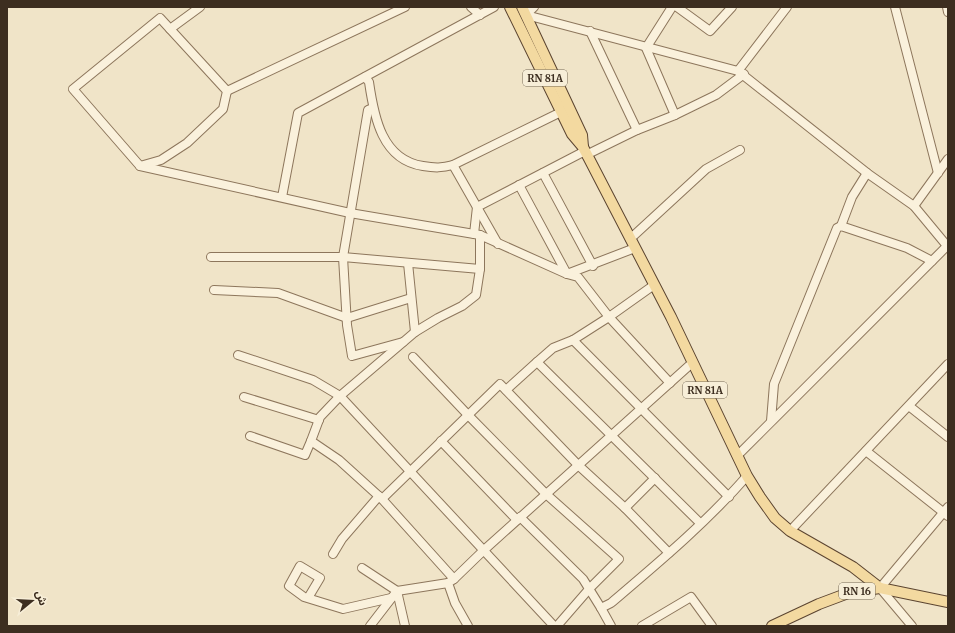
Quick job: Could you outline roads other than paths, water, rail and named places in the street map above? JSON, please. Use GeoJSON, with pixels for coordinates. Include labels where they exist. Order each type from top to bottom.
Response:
{"type":"FeatureCollection","features":[{"type":"Feature","properties":{"kind":"main road","name":"RN 81A"},"geometry":{"type":"LineString","coordinates":[[510,7],[572,134],[584,151],[671,317],[747,476],[775,518],[790,530],[853,567],[880,588]]}},
{"type":"Feature","properties":{"kind":"main road","name":"RN 81A"},"geometry":{"type":"LineString","coordinates":[[524,11],[582,135],[584,151]]}},
{"type":"Feature","properties":{"kind":"main road","name":"RN 16"},"geometry":{"type":"LineString","coordinates":[[772,626],[819,604],[851,592],[880,588],[948,602]]}},
{"type":"Feature","properties":{"kind":"street"},"geometry":{"type":"LineString","coordinates":[[170,29],[200,7]]}},
{"type":"Feature","properties":{"kind":"street"},"geometry":{"type":"LineString","coordinates":[[227,91],[405,7]]}},
{"type":"Feature","properties":{"kind":"street"},"geometry":{"type":"LineString","coordinates":[[471,7],[480,15]]}},
{"type":"Feature","properties":{"kind":"street"},"geometry":{"type":"LineString","coordinates":[[282,197],[298,113],[494,7]]}},
{"type":"Feature","properties":{"kind":"street"},"geometry":{"type":"LineString","coordinates":[[524,11],[534,7]]}},
{"type":"Feature","properties":{"kind":"street"},"geometry":{"type":"LineString","coordinates":[[646,48],[672,7]]}},
{"type":"Feature","properties":{"kind":"street"},"geometry":{"type":"LineString","coordinates":[[677,7],[710,31],[732,7]]}},
{"type":"Feature","properties":{"kind":"street"},"geometry":{"type":"LineString","coordinates":[[477,208],[584,151],[675,115],[716,95],[741,72],[787,7]]}},
{"type":"Feature","properties":{"kind":"street"},"geometry":{"type":"LineString","coordinates":[[895,7],[938,173]]}},
{"type":"Feature","properties":{"kind":"street"},"geometry":{"type":"LineString","coordinates":[[947,7],[948,12]]}},
{"type":"Feature","properties":{"kind":"street"},"geometry":{"type":"LineString","coordinates":[[524,11],[646,48],[741,72],[867,173],[914,206],[948,246],[737,456]]}},
{"type":"Feature","properties":{"kind":"street"},"geometry":{"type":"LineString","coordinates":[[227,91],[160,18],[73,89],[140,166],[350,213],[477,235],[567,274],[578,277],[609,317],[670,383]]}},
{"type":"Feature","properties":{"kind":"street"},"geometry":{"type":"LineString","coordinates":[[590,32],[637,130]]}},
{"type":"Feature","properties":{"kind":"street"},"geometry":{"type":"LineString","coordinates":[[646,48],[675,115]]}},
{"type":"Feature","properties":{"kind":"street"},"geometry":{"type":"LineString","coordinates":[[365,77],[368,82],[379,130],[395,155],[415,165],[440,169],[453,165],[561,112]]}},
{"type":"Feature","properties":{"kind":"street"},"geometry":{"type":"LineString","coordinates":[[140,166],[161,160],[187,143],[223,109],[227,91]]}},
{"type":"Feature","properties":{"kind":"street"},"geometry":{"type":"LineString","coordinates":[[373,108],[368,110],[343,257],[347,318],[352,356],[405,341]]}},
{"type":"Feature","properties":{"kind":"street"},"geometry":{"type":"LineString","coordinates":[[567,274],[592,266],[633,244],[706,169],[740,150]]}},
{"type":"Feature","properties":{"kind":"street"},"geometry":{"type":"LineString","coordinates":[[914,206],[948,159]]}},
{"type":"Feature","properties":{"kind":"street"},"geometry":{"type":"LineString","coordinates":[[453,165],[498,245]]}},
{"type":"Feature","properties":{"kind":"street"},"geometry":{"type":"LineString","coordinates":[[543,173],[592,266]]}},
{"type":"Feature","properties":{"kind":"street"},"geometry":{"type":"LineString","coordinates":[[771,421],[774,384],[837,228],[841,226],[852,197],[867,173]]}},
{"type":"Feature","properties":{"kind":"street"},"geometry":{"type":"LineString","coordinates":[[519,185],[567,274]]}},
{"type":"Feature","properties":{"kind":"street"},"geometry":{"type":"LineString","coordinates":[[250,436],[305,455],[319,420],[340,396],[415,332],[462,306],[476,295],[480,269],[477,235],[477,208]]}},
{"type":"Feature","properties":{"kind":"street"},"geometry":{"type":"LineString","coordinates":[[841,226],[907,248],[932,261]]}},
{"type":"Feature","properties":{"kind":"street"},"geometry":{"type":"LineString","coordinates":[[211,257],[343,257],[480,269]]}},
{"type":"Feature","properties":{"kind":"street"},"geometry":{"type":"LineString","coordinates":[[408,263],[415,332]]}},
{"type":"Feature","properties":{"kind":"street"},"geometry":{"type":"LineString","coordinates":[[506,390],[553,348],[573,340],[654,285]]}},
{"type":"Feature","properties":{"kind":"street"},"geometry":{"type":"LineString","coordinates":[[214,290],[278,293],[347,318],[411,298]]}},
{"type":"Feature","properties":{"kind":"street"},"geometry":{"type":"LineString","coordinates":[[573,340],[729,497]]}},
{"type":"Feature","properties":{"kind":"street"},"geometry":{"type":"LineString","coordinates":[[238,355],[313,380],[340,396],[556,626],[590,588],[620,560],[546,494],[468,415],[413,356]]}},
{"type":"Feature","properties":{"kind":"street"},"geometry":{"type":"LineString","coordinates":[[538,362],[700,523]]}},
{"type":"Feature","properties":{"kind":"street"},"geometry":{"type":"LineString","coordinates":[[370,626],[397,591],[451,581],[692,363]]}},
{"type":"Feature","properties":{"kind":"street"},"geometry":{"type":"LineString","coordinates":[[790,530],[948,364]]}},
{"type":"Feature","properties":{"kind":"street"},"geometry":{"type":"LineString","coordinates":[[333,554],[342,539],[380,497],[411,471],[500,384],[578,466],[625,508],[670,553]]}},
{"type":"Feature","properties":{"kind":"street"},"geometry":{"type":"LineString","coordinates":[[244,396],[319,420]]}},
{"type":"Feature","properties":{"kind":"street"},"geometry":{"type":"LineString","coordinates":[[909,406],[948,437]]}},
{"type":"Feature","properties":{"kind":"street"},"geometry":{"type":"LineString","coordinates":[[311,440],[339,460],[380,497],[451,581],[455,603],[468,626]]}},
{"type":"Feature","properties":{"kind":"street"},"geometry":{"type":"LineString","coordinates":[[441,441],[518,519],[590,588],[611,626]]}},
{"type":"Feature","properties":{"kind":"street"},"geometry":{"type":"LineString","coordinates":[[866,451],[946,512],[880,588],[912,626]]}},
{"type":"Feature","properties":{"kind":"street"},"geometry":{"type":"LineString","coordinates":[[601,608],[611,603],[670,553],[729,497],[747,476]]}},
{"type":"Feature","properties":{"kind":"street"},"geometry":{"type":"LineString","coordinates":[[625,508],[655,478]]}},
{"type":"Feature","properties":{"kind":"street"},"geometry":{"type":"LineString","coordinates":[[362,568],[397,591],[404,626]]}},
{"type":"Feature","properties":{"kind":"street"},"geometry":{"type":"LineString","coordinates":[[642,626],[691,597],[712,626]]}},
{"type":"Feature","properties":{"kind":"street"},"geometry":{"type":"LineString","coordinates":[[308,598],[343,609],[391,598]]}}]}
